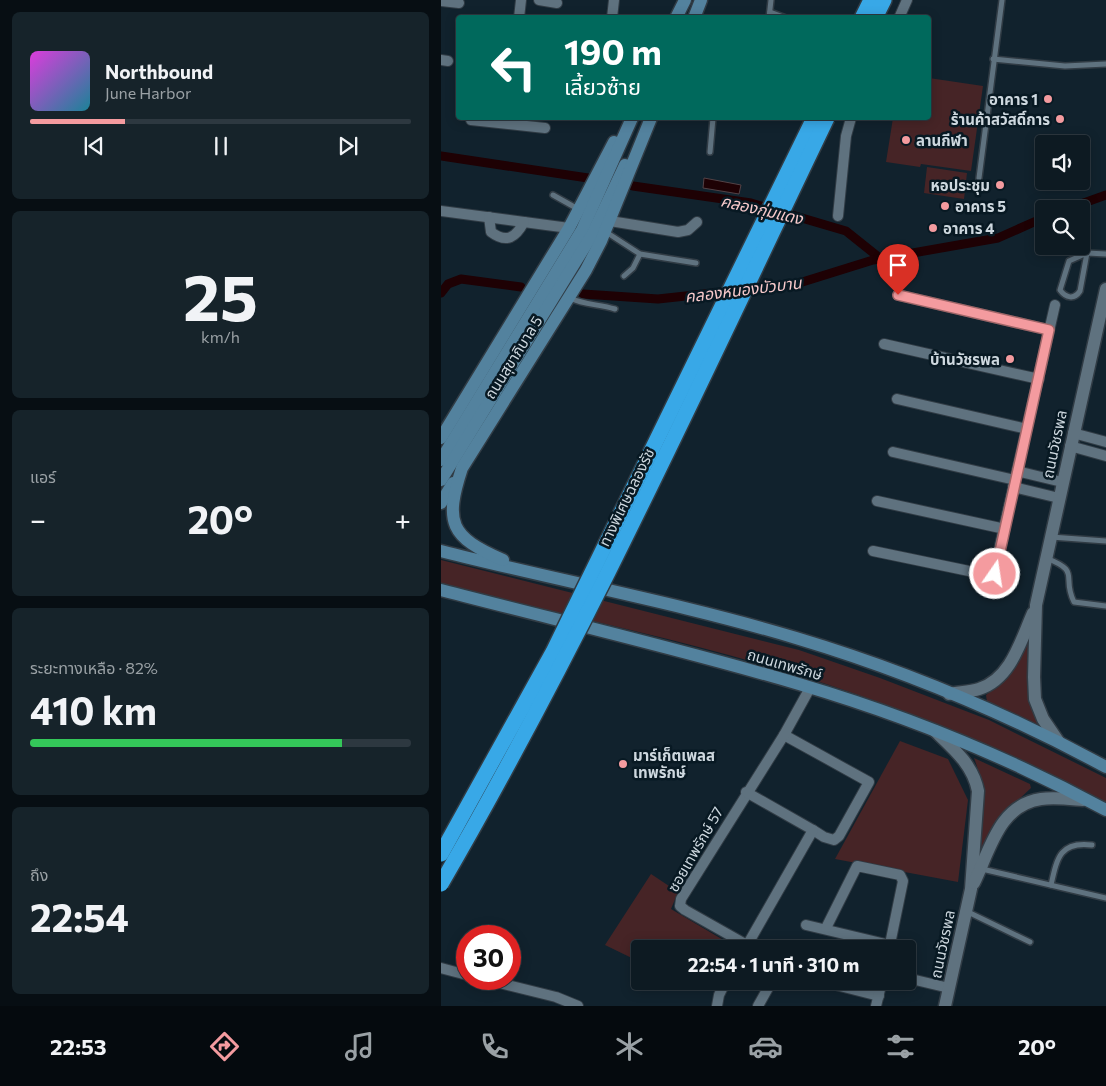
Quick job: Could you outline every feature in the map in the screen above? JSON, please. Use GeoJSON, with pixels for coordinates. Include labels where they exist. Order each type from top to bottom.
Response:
{"type":"FeatureCollection","features":[{"type":"Feature","properties":{"kind":"highway"},"geometry":{"type":"LineString","coordinates":[[864,15],[871,0]]}},
{"type":"Feature","properties":{"kind":"highway"},"geometry":{"type":"LineString","coordinates":[[876,15],[884,0]]}},
{"type":"Feature","properties":{"kind":"highway","name":"ทางพิเศษฉลองรัช"},"geometry":{"type":"LineString","coordinates":[[441,854],[553,652],[813,120]]}},
{"type":"Feature","properties":{"kind":"highway","name":"ทางพิเศษฉลองรัช"},"geometry":{"type":"LineString","coordinates":[[441,884],[499,784],[569,654],[826,120]]}},
{"type":"Feature","properties":{"kind":"main road"},"geometry":{"type":"LineString","coordinates":[[678,15],[685,0]]}},
{"type":"Feature","properties":{"kind":"main road"},"geometry":{"type":"LineString","coordinates":[[695,15],[701,0]]}},
{"type":"Feature","properties":{"kind":"main road","name":"ถนนสุขาภิบาล 5"},"geometry":{"type":"LineString","coordinates":[[441,438],[569,228],[626,120]]}},
{"type":"Feature","properties":{"kind":"main road","name":"ถนนสุขาภิบาล 5"},"geometry":{"type":"LineString","coordinates":[[441,480],[592,235],[631,120]]}},
{"type":"Feature","properties":{"kind":"main road","name":"ถนนสุขาภิบาล 5"},"geometry":{"type":"LineString","coordinates":[[441,460],[649,120]]}},
{"type":"Feature","properties":{"kind":"main road","name":"ถนนสุขาภิบาล 5"},"geometry":{"type":"LineString","coordinates":[[536,575],[472,545],[460,534],[453,519],[451,508],[462,468],[569,298],[607,227],[649,120]]}},
{"type":"Feature","properties":{"kind":"main road"},"geometry":{"type":"LineString","coordinates":[[441,503],[462,468]]}},
{"type":"Feature","properties":{"kind":"main road","name":"ถนนเทพรักษ์"},"geometry":{"type":"LineString","coordinates":[[441,551],[795,638],[878,665],[949,694],[1058,741],[1106,767]]}},
{"type":"Feature","properties":{"kind":"main road","name":"ถนนเทพรักษ์"},"geometry":{"type":"LineString","coordinates":[[441,590],[810,688],[935,731],[1003,759],[1106,810]]}},
{"type":"Feature","properties":{"kind":"main road"},"geometry":{"type":"LineString","coordinates":[[441,598],[524,612]]}},
{"type":"Feature","properties":{"kind":"street"},"geometry":{"type":"LineString","coordinates":[[519,15],[521,0]]}},
{"type":"Feature","properties":{"kind":"street"},"geometry":{"type":"LineString","coordinates":[[539,0],[557,3]]}},
{"type":"Feature","properties":{"kind":"street"},"geometry":{"type":"LineString","coordinates":[[612,15],[614,0]]}},
{"type":"Feature","properties":{"kind":"street"},"geometry":{"type":"LineString","coordinates":[[900,15],[907,0]]}},
{"type":"Feature","properties":{"kind":"street"},"geometry":{"type":"LineString","coordinates":[[441,1],[459,3]]}},
{"type":"Feature","properties":{"kind":"street"},"geometry":{"type":"LineString","coordinates":[[471,120],[507,120],[545,128]]}},
{"type":"Feature","properties":{"kind":"street"},"geometry":{"type":"LineString","coordinates":[[838,216],[846,136],[850,120]]}},
{"type":"Feature","properties":{"kind":"street"},"geometry":{"type":"LineString","coordinates":[[441,211],[569,228]]}},
{"type":"Feature","properties":{"kind":"street"},"geometry":{"type":"LineString","coordinates":[[489,217],[491,232],[505,239],[512,238],[517,234],[524,222]]}},
{"type":"Feature","properties":{"kind":"street"},"geometry":{"type":"LineString","coordinates":[[607,227],[678,232],[688,230],[697,222]]}},
{"type":"Feature","properties":{"kind":"street","name":"ถนนวัชรพล"},"geometry":{"type":"LineString","coordinates":[[1058,741],[1043,719],[1035,699],[1036,605],[1072,440],[1103,311],[1106,289]]}},
{"type":"Feature","properties":{"kind":"street"},"geometry":{"type":"LineString","coordinates":[[898,295],[1049,330]]}},
{"type":"Feature","properties":{"kind":"street"},"geometry":{"type":"LineString","coordinates":[[873,551],[992,577],[995,574],[1055,305]]}},
{"type":"Feature","properties":{"kind":"street"},"geometry":{"type":"LineString","coordinates":[[885,344],[1039,379]]}},
{"type":"Feature","properties":{"kind":"street"},"geometry":{"type":"LineString","coordinates":[[897,398],[1027,430]]}},
{"type":"Feature","properties":{"kind":"street"},"geometry":{"type":"LineString","coordinates":[[1072,440],[1106,442]]}},
{"type":"Feature","properties":{"kind":"street"},"geometry":{"type":"LineString","coordinates":[[1072,440],[1106,456]]}},
{"type":"Feature","properties":{"kind":"street"},"geometry":{"type":"LineString","coordinates":[[893,452],[1015,479],[1063,482]]}},
{"type":"Feature","properties":{"kind":"street"},"geometry":{"type":"LineString","coordinates":[[1015,479],[1059,498]]}},
{"type":"Feature","properties":{"kind":"street"},"geometry":{"type":"LineString","coordinates":[[877,501],[1005,529]]}},
{"type":"Feature","properties":{"kind":"street","name":"ถนนวัชรพล"},"geometry":{"type":"LineString","coordinates":[[949,694],[979,689],[993,682],[1011,663],[1036,605]]}},
{"type":"Feature","properties":{"kind":"street","name":"ซอยเทพรักษ์ 57"},"geometry":{"type":"LineString","coordinates":[[735,940],[680,906],[687,888],[746,792],[784,735],[810,688]]}},
{"type":"Feature","properties":{"kind":"street","name":"ถนนวัชรพล"},"geometry":{"type":"LineString","coordinates":[[935,731],[965,760],[976,778],[979,791],[971,889],[945,1006]]}},
{"type":"Feature","properties":{"kind":"street"},"geometry":{"type":"LineString","coordinates":[[746,792],[829,838],[834,840],[839,836],[869,782],[784,735]]}},
{"type":"Feature","properties":{"kind":"street","name":"ถนนวัชรพล"},"geometry":{"type":"LineString","coordinates":[[971,889],[999,828],[1010,812],[1024,804],[1041,799],[1083,800]]}},
{"type":"Feature","properties":{"kind":"street","name":"ซอยเทพรักษ์ 57"},"geometry":{"type":"LineString","coordinates":[[750,940],[813,830]]}},
{"type":"Feature","properties":{"kind":"street"},"geometry":{"type":"LineString","coordinates":[[826,928],[857,866],[899,875],[903,881],[890,940]]}},
{"type":"Feature","properties":{"kind":"street"},"geometry":{"type":"LineString","coordinates":[[806,925],[826,928],[866,940]]}},
{"type":"Feature","properties":{"kind":"street"},"geometry":{"type":"LineString","coordinates":[[441,968],[456,972]]}},
{"type":"Feature","properties":{"kind":"street"},"geometry":{"type":"LineString","coordinates":[[916,980],[949,988]]}},
{"type":"Feature","properties":{"kind":"street"},"geometry":{"type":"LineString","coordinates":[[521,988],[556,997],[578,1006]]}},
{"type":"Feature","properties":{"kind":"street"},"geometry":{"type":"LineString","coordinates":[[717,1006],[721,990]]}},
{"type":"Feature","properties":{"kind":"street"},"geometry":{"type":"LineString","coordinates":[[758,1006],[767,990]]}},
{"type":"Feature","properties":{"kind":"street"},"geometry":{"type":"LineString","coordinates":[[846,990],[877,1001]]}},
{"type":"Feature","properties":{"kind":"lane"},"geometry":{"type":"LineString","coordinates":[[770,15],[771,0]]}},
{"type":"Feature","properties":{"kind":"lane"},"geometry":{"type":"LineString","coordinates":[[979,178],[1002,0]]}},
{"type":"Feature","properties":{"kind":"lane"},"geometry":{"type":"LineString","coordinates":[[993,59],[1065,66],[1106,64]]}},
{"type":"Feature","properties":{"kind":"lane"},"geometry":{"type":"LineString","coordinates":[[710,152],[713,120]]}},
{"type":"Feature","properties":{"kind":"lane"},"geometry":{"type":"LineString","coordinates":[[553,195],[579,210]]}},
{"type":"Feature","properties":{"kind":"lane"},"geometry":{"type":"LineString","coordinates":[[607,227],[640,254],[696,263]]}},
{"type":"Feature","properties":{"kind":"lane"},"geometry":{"type":"LineString","coordinates":[[1087,253],[1080,291],[1071,298],[1064,295],[1060,290],[1065,268],[1069,261],[1087,253]]}},
{"type":"Feature","properties":{"kind":"lane"},"geometry":{"type":"LineString","coordinates":[[1090,253],[1106,254]]}},
{"type":"Feature","properties":{"kind":"lane"},"geometry":{"type":"LineString","coordinates":[[624,276],[633,268],[640,254]]}},
{"type":"Feature","properties":{"kind":"lane"},"geometry":{"type":"LineString","coordinates":[[569,298],[578,302],[600,304],[615,309]]}},
{"type":"Feature","properties":{"kind":"lane"},"geometry":{"type":"LineString","coordinates":[[1050,537],[1106,541]]}},
{"type":"Feature","properties":{"kind":"lane"},"geometry":{"type":"LineString","coordinates":[[1046,558],[1065,565],[1069,571],[1074,602],[1106,606]]}},
{"type":"Feature","properties":{"kind":"lane"},"geometry":{"type":"LineString","coordinates":[[1051,885],[1057,860],[1067,847],[1080,844],[1092,845]]}},
{"type":"Feature","properties":{"kind":"lane"},"geometry":{"type":"LineString","coordinates":[[981,868],[1106,898]]}},
{"type":"Feature","properties":{"kind":"lane"},"geometry":{"type":"LineString","coordinates":[[966,910],[1030,942]]}},
{"type":"Feature","properties":{"kind":"shaded area"},"geometry":{"type":"Polygon","coordinates":[[[931,78],[983,86],[971,171],[921,164],[920,167],[886,162],[893,120],[931,120],[931,78]]]}},
{"type":"Feature","properties":{"kind":"shaded area"},"geometry":{"type":"Polygon","coordinates":[[[927,167],[967,173],[964,199],[924,193],[927,167]]]}},
{"type":"Feature","properties":{"kind":"shaded area"},"geometry":{"type":"Polygon","coordinates":[[[704,178],[741,185],[739,194],[703,188],[704,178]]]}},
{"type":"Feature","properties":{"kind":"shaded area"},"geometry":{"type":"Polygon","coordinates":[[[441,560],[799,650],[880,678],[989,720],[1106,778],[1106,805],[944,728],[835,687],[667,639],[441,585],[441,560]]]}},
{"type":"Feature","properties":{"kind":"shaded area"},"geometry":{"type":"Polygon","coordinates":[[[1029,639],[1028,698],[1038,725],[987,702],[986,695],[1008,677],[1029,639]]]}},
{"type":"Feature","properties":{"kind":"shaded area"},"geometry":{"type":"Polygon","coordinates":[[[900,741],[948,759],[968,800],[958,882],[835,859],[900,741]]]}},
{"type":"Feature","properties":{"kind":"shaded area"},"geometry":{"type":"Polygon","coordinates":[[[974,758],[1030,784],[1031,788],[1003,814],[981,857],[979,854],[983,795],[974,758]]]}},
{"type":"Feature","properties":{"kind":"shaded area"},"geometry":{"type":"Polygon","coordinates":[[[651,874],[678,892],[671,909],[723,940],[631,940],[631,958],[605,945],[651,874]]]}},
{"type":"Feature","properties":{"kind":"waterway","name":"คลองกุ่มแดง"},"geometry":{"type":"LineString","coordinates":[[441,156],[588,178]]}},
{"type":"Feature","properties":{"kind":"waterway","name":"คลองกุ่มแดง"},"geometry":{"type":"LineString","coordinates":[[633,186],[751,203],[846,231],[881,259]]}},
{"type":"Feature","properties":{"kind":"waterway","name":"คลองหนองบัวบาน"},"geometry":{"type":"LineString","coordinates":[[1090,201],[1106,195]]}},
{"type":"Feature","properties":{"kind":"waterway","name":"คลองหนองบัวบาน"},"geometry":{"type":"LineString","coordinates":[[583,294],[658,299],[796,284],[873,260],[998,238],[1035,222]]}},
{"type":"Feature","properties":{"kind":"waterway","name":"คลองหนองบัวบาน"},"geometry":{"type":"LineString","coordinates":[[441,293],[448,284],[461,279],[521,287]]}},
{"type":"Feature","properties":{"kind":"place","name":"อาคาร 1"},"geometry":{"type":"Point","coordinates":[1048,99]}},
{"type":"Feature","properties":{"kind":"place","name":"ร้านค้าสวัสดิ์การ"},"geometry":{"type":"Point","coordinates":[1060,119]}},
{"type":"Feature","properties":{"kind":"place","name":"ลานกีฬา"},"geometry":{"type":"Point","coordinates":[906,140]}},
{"type":"Feature","properties":{"kind":"place","name":"หอประชุม"},"geometry":{"type":"Point","coordinates":[1000,185]}},
{"type":"Feature","properties":{"kind":"place","name":"อาคาร 5"},"geometry":{"type":"Point","coordinates":[945,206]}},
{"type":"Feature","properties":{"kind":"place","name":"อาคาร 4"},"geometry":{"type":"Point","coordinates":[933,228]}},
{"type":"Feature","properties":{"kind":"place","name":"บ้านวัชรพล"},"geometry":{"type":"Point","coordinates":[1010,359]}},
{"type":"Feature","properties":{"kind":"place","name":"มาร์เก็ตเพลส เทพรักษ์"},"geometry":{"type":"Point","coordinates":[623,764]}},
{"type":"Feature","properties":{"kind":"route"},"geometry":{"type":"LineString","coordinates":[[898,295],[1049,330],[995,574]]}}]}
